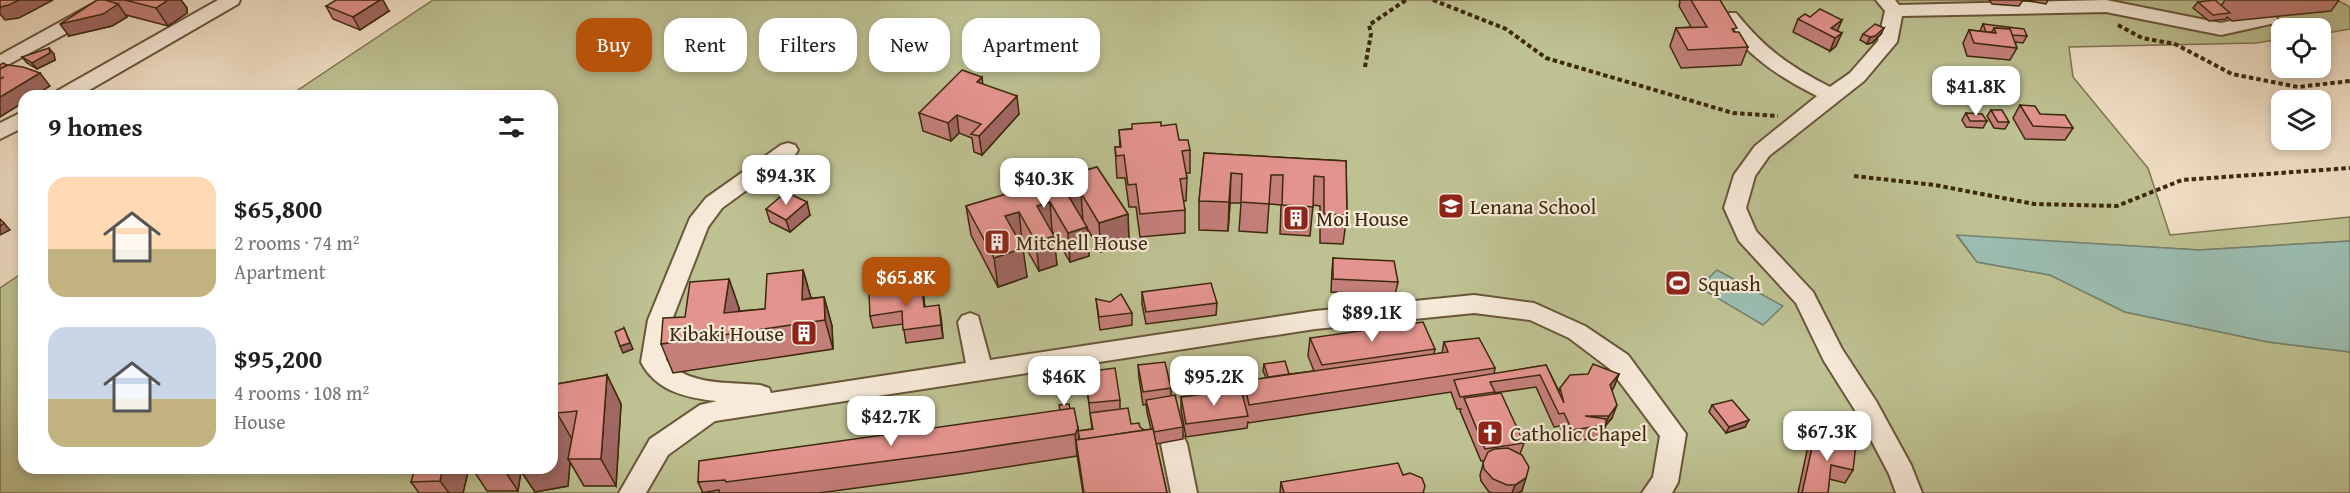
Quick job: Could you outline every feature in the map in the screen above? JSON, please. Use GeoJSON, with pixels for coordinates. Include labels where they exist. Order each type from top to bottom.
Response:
{"type":"FeatureCollection","features":[{"type":"Feature","properties":{"kind":"street"},"geometry":{"type":"LineString","coordinates":[[0,63],[114,0]]}},
{"type":"Feature","properties":{"kind":"street"},"geometry":{"type":"LineString","coordinates":[[74,90],[231,0]]}},
{"type":"Feature","properties":{"kind":"street"},"geometry":{"type":"LineString","coordinates":[[1909,493],[1892,454],[1867,408],[1833,354],[1804,298],[1747,235],[1735,208],[1744,175],[1762,151],[1857,77],[1887,42],[1890,6],[2106,6],[2221,28],[2237,27],[2268,19]]}},
{"type":"Feature","properties":{"kind":"street"},"geometry":{"type":"LineString","coordinates":[[1729,17],[1751,44],[1787,73],[1832,96]]}},
{"type":"Feature","properties":{"kind":"street"},"geometry":{"type":"LineString","coordinates":[[0,132],[18,122]]}},
{"type":"Feature","properties":{"kind":"street"},"geometry":{"type":"LineString","coordinates":[[788,150],[714,203],[698,224],[660,320],[653,362],[665,376],[690,388],[791,399]]}},
{"type":"Feature","properties":{"kind":"street"},"geometry":{"type":"LineString","coordinates":[[632,493],[659,447],[709,412],[1315,320],[1474,304],[1534,312],[1577,332],[1619,362],[1673,434],[1665,482],[1654,493]]}},
{"type":"Feature","properties":{"kind":"street"},"geometry":{"type":"LineString","coordinates":[[970,322],[980,370]]}},
{"type":"Feature","properties":{"kind":"street"},"geometry":{"type":"LineString","coordinates":[[1174,444],[1184,493]]}},
{"type":"Feature","properties":{"kind":"path"},"geometry":{"type":"LineString","coordinates":[[1365,67],[1371,33],[1369,25],[1406,0]]}},
{"type":"Feature","properties":{"kind":"path"},"geometry":{"type":"LineString","coordinates":[[1433,0],[1506,28],[1546,58],[1733,113],[1803,118]]}},
{"type":"Feature","properties":{"kind":"path"},"geometry":{"type":"LineString","coordinates":[[2113,22],[2142,38],[2175,44],[2232,74],[2298,87],[2350,81]]}},
{"type":"Feature","properties":{"kind":"path"},"geometry":{"type":"LineString","coordinates":[[1854,176],[1935,185],[2034,204],[2117,206],[2182,180],[2350,168]]}},
{"type":"Feature","properties":{"kind":"green space","name":"Lenana School"},"geometry":{"type":"Polygon","coordinates":[[[433,0],[2337,0],[2350,7],[2350,29],[2331,32],[2331,18],[2271,18],[2271,41],[2256,43],[2069,47],[2073,77],[2148,168],[2170,235],[2350,217],[2350,241],[2199,250],[1957,236],[1977,262],[2050,275],[2125,312],[2268,342],[2350,352],[2350,493],[0,493],[0,288],[18,276],[18,474],[558,474],[558,90],[298,90],[433,0]]]}},
{"type":"Feature","properties":{"kind":"water"},"geometry":{"type":"Polygon","coordinates":[[[1957,235],[2199,250],[2350,241],[2350,352],[2268,342],[2125,312],[2050,275],[1977,262],[1957,235]]]}},
{"type":"Feature","properties":{"kind":"water"},"geometry":{"type":"Polygon","coordinates":[[[1717,270],[1783,306],[1763,325],[1699,287],[1717,270]]]}},
{"type":"Feature","properties":{"kind":"building"},"geometry":{"type":"Polygon","coordinates":[[[0,0],[19,0],[0,7],[0,0]]]}},
{"type":"Feature","properties":{"kind":"building"},"geometry":{"type":"Polygon","coordinates":[[[97,0],[118,4],[103,14],[60,24],[97,0]]]}},
{"type":"Feature","properties":{"kind":"building"},"geometry":{"type":"Polygon","coordinates":[[[125,0],[168,0],[156,8],[125,0]]]}},
{"type":"Feature","properties":{"kind":"building"},"geometry":{"type":"Polygon","coordinates":[[[336,0],[380,0],[353,17],[326,6],[336,0]]]}},
{"type":"Feature","properties":{"kind":"building"},"geometry":{"type":"Polygon","coordinates":[[[1691,0],[1720,0],[1737,28],[1732,29],[1734,32],[1739,32],[1748,47],[1688,50],[1676,28],[1707,27],[1691,0]]]}},
{"type":"Feature","properties":{"kind":"building"},"geometry":{"type":"Polygon","coordinates":[[[2215,0],[2230,13],[2213,15],[2198,2],[2215,0]]]}},
{"type":"Feature","properties":{"kind":"building"},"geometry":{"type":"Polygon","coordinates":[[[1820,9],[1842,20],[1831,28],[1842,33],[1835,38],[1798,19],[1805,14],[1810,17],[1820,9]]]}},
{"type":"Feature","properties":{"kind":"building"},"geometry":{"type":"Polygon","coordinates":[[[1875,24],[1884,28],[1875,36],[1870,37],[1863,34],[1875,24]]]}},
{"type":"Feature","properties":{"kind":"building"},"geometry":{"type":"Polygon","coordinates":[[[1983,24],[2024,29],[2027,36],[2012,35],[2010,29],[1994,28],[1992,32],[1986,32],[1983,24]]]}},
{"type":"Feature","properties":{"kind":"building"},"geometry":{"type":"Polygon","coordinates":[[[1994,28],[2010,29],[2017,48],[1974,43],[1969,30],[1996,33],[1994,28]]]}},
{"type":"Feature","properties":{"kind":"building"},"geometry":{"type":"Polygon","coordinates":[[[49,48],[50,53],[32,63],[22,57],[49,48]]]}},
{"type":"Feature","properties":{"kind":"building"},"geometry":{"type":"Polygon","coordinates":[[[8,65],[40,73],[0,97],[0,69],[8,65]]]}},
{"type":"Feature","properties":{"kind":"building"},"geometry":{"type":"Polygon","coordinates":[[[962,70],[962,72],[982,77],[977,82],[1017,96],[979,136],[971,134],[981,124],[957,115],[948,123],[919,113],[962,70]]]}},
{"type":"Feature","properties":{"kind":"building"},"geometry":{"type":"Polygon","coordinates":[[[2020,105],[2035,106],[2040,114],[2065,115],[2073,128],[2033,126],[2020,105]]]}},
{"type":"Feature","properties":{"kind":"building"},"geometry":{"type":"Polygon","coordinates":[[[1991,110],[2002,110],[2009,122],[1998,122],[1991,110]]]}},
{"type":"Feature","properties":{"kind":"building"},"geometry":{"type":"Polygon","coordinates":[[[1966,113],[1982,114],[1987,121],[1970,121],[1966,113]]]}},
{"type":"Feature","properties":{"kind":"building"},"geometry":{"type":"Polygon","coordinates":[[[1161,122],[1161,126],[1176,124],[1179,140],[1188,140],[1190,150],[1182,151],[1187,178],[1180,179],[1185,210],[1140,214],[1136,184],[1128,185],[1124,155],[1116,156],[1115,147],[1121,147],[1119,130],[1132,129],[1132,124],[1161,122]]]}},
{"type":"Feature","properties":{"kind":"building"},"geometry":{"type":"Polygon","coordinates":[[[1204,153],[1346,161],[1347,215],[1324,214],[1324,177],[1314,176],[1313,207],[1282,205],[1283,175],[1271,175],[1269,204],[1241,202],[1242,174],[1231,173],[1229,202],[1199,201],[1204,153]]]}},
{"type":"Feature","properties":{"kind":"building"},"geometry":{"type":"Polygon","coordinates":[[[1097,167],[1128,214],[1099,223],[1081,193],[1069,197],[1087,227],[1068,233],[1050,202],[1037,206],[1054,236],[1036,242],[1019,212],[1005,216],[1023,248],[994,258],[966,206],[1097,167]]]}},
{"type":"Feature","properties":{"kind":"building"},"geometry":{"type":"Polygon","coordinates":[[[786,192],[807,202],[786,220],[766,209],[786,192]]]}},
{"type":"Feature","properties":{"kind":"building"},"geometry":{"type":"Polygon","coordinates":[[[1333,258],[1394,261],[1398,282],[1333,279],[1333,258]]]}},
{"type":"Feature","properties":{"kind":"building"},"geometry":{"type":"Polygon","coordinates":[[[803,270],[802,300],[824,297],[825,320],[661,344],[663,318],[685,317],[690,282],[729,279],[724,313],[765,309],[767,274],[803,270]]]}},
{"type":"Feature","properties":{"kind":"building"},"geometry":{"type":"Polygon","coordinates":[[[1211,283],[1217,303],[1146,312],[1142,292],[1211,283]]]}},
{"type":"Feature","properties":{"kind":"building"},"geometry":{"type":"Polygon","coordinates":[[[922,287],[924,307],[939,305],[941,325],[903,330],[902,311],[870,316],[869,294],[922,287]]]}},
{"type":"Feature","properties":{"kind":"building"},"geometry":{"type":"Polygon","coordinates":[[[1121,294],[1132,313],[1099,317],[1096,299],[1110,302],[1121,294]]]}},
{"type":"Feature","properties":{"kind":"building"},"geometry":{"type":"Polygon","coordinates":[[[1423,322],[1435,349],[1322,365],[1310,338],[1423,322]]]}},
{"type":"Feature","properties":{"kind":"building"},"geometry":{"type":"Polygon","coordinates":[[[624,328],[630,343],[620,346],[615,332],[624,328]]]}},
{"type":"Feature","properties":{"kind":"building"},"geometry":{"type":"Polygon","coordinates":[[[1479,338],[1495,368],[1249,405],[1244,381],[1448,352],[1444,342],[1479,338]]]}},
{"type":"Feature","properties":{"kind":"building"},"geometry":{"type":"Polygon","coordinates":[[[1285,361],[1289,374],[1268,377],[1264,364],[1285,361]]]}},
{"type":"Feature","properties":{"kind":"building"},"geometry":{"type":"Polygon","coordinates":[[[1165,362],[1171,388],[1143,392],[1138,365],[1165,362]]]}},
{"type":"Feature","properties":{"kind":"building"},"geometry":{"type":"Polygon","coordinates":[[[1593,364],[1619,374],[1610,385],[1617,405],[1609,416],[1585,416],[1606,419],[1606,425],[1572,430],[1564,413],[1559,414],[1540,375],[1490,382],[1495,392],[1460,397],[1454,380],[1546,365],[1564,403],[1560,388],[1570,375],[1588,374],[1593,364]]]}},
{"type":"Feature","properties":{"kind":"building"},"geometry":{"type":"Polygon","coordinates":[[[1115,368],[1120,400],[1089,403],[1085,372],[1115,368]]]}},
{"type":"Feature","properties":{"kind":"building"},"geometry":{"type":"Polygon","coordinates":[[[607,375],[601,459],[568,459],[577,411],[558,413],[558,384],[607,375]]]}},
{"type":"Feature","properties":{"kind":"building"},"geometry":{"type":"Polygon","coordinates":[[[1241,389],[1248,416],[1186,424],[1181,397],[1241,389]]]}},
{"type":"Feature","properties":{"kind":"building"},"geometry":{"type":"Polygon","coordinates":[[[1501,393],[1524,443],[1485,449],[1464,398],[1501,393]]]}},
{"type":"Feature","properties":{"kind":"building"},"geometry":{"type":"Polygon","coordinates":[[[1175,395],[1183,427],[1154,432],[1146,400],[1175,395]]]}},
{"type":"Feature","properties":{"kind":"building"},"geometry":{"type":"Polygon","coordinates":[[[1732,400],[1749,420],[1729,427],[1712,405],[1732,400]]]}},
{"type":"Feature","properties":{"kind":"building"},"geometry":{"type":"Polygon","coordinates":[[[1069,404],[1070,409],[1060,410],[1059,405],[1069,404]]]}},
{"type":"Feature","properties":{"kind":"building"},"geometry":{"type":"Polygon","coordinates":[[[1074,408],[1078,428],[1075,434],[726,482],[725,480],[698,482],[699,461],[1074,408]]]}},
{"type":"Feature","properties":{"kind":"building"},"geometry":{"type":"Polygon","coordinates":[[[1128,408],[1131,424],[1139,423],[1144,430],[1080,440],[1078,431],[1093,429],[1090,413],[1128,408]]]}},
{"type":"Feature","properties":{"kind":"building"},"geometry":{"type":"Polygon","coordinates":[[[1153,429],[1167,493],[1084,493],[1076,440],[1153,429]]]}},
{"type":"Feature","properties":{"kind":"building"},"geometry":{"type":"Polygon","coordinates":[[[1815,434],[1856,444],[1853,470],[1831,465],[1828,493],[1802,493],[1815,434]]]}},
{"type":"Feature","properties":{"kind":"building"},"geometry":{"type":"Polygon","coordinates":[[[1508,448],[1522,455],[1529,467],[1526,478],[1515,485],[1507,485],[1493,479],[1484,469],[1483,463],[1488,452],[1508,448]]]}},
{"type":"Feature","properties":{"kind":"building"},"geometry":{"type":"Polygon","coordinates":[[[1398,463],[1403,475],[1410,473],[1422,478],[1425,486],[1423,493],[1284,493],[1281,482],[1398,463]]]}},
{"type":"Feature","properties":{"kind":"building"},"geometry":{"type":"Polygon","coordinates":[[[413,474],[442,474],[440,481],[411,482],[413,474]]]}},
{"type":"Feature","properties":{"kind":"building"},"geometry":{"type":"Polygon","coordinates":[[[719,490],[719,493],[701,493],[719,490]]]}},
{"type":"Feature","properties":{"kind":"place","name":"Lenana School"},"geometry":{"type":"Point","coordinates":[1451,206]}},
{"type":"Feature","properties":{"kind":"place","name":"Moi House"},"geometry":{"type":"Point","coordinates":[1296,218]}},
{"type":"Feature","properties":{"kind":"place","name":"Mitchell House"},"geometry":{"type":"Point","coordinates":[997,242]}},
{"type":"Feature","properties":{"kind":"place","name":"Squash"},"geometry":{"type":"Point","coordinates":[1678,283]}},
{"type":"Feature","properties":{"kind":"place","name":"Kibaki House"},"geometry":{"type":"Point","coordinates":[804,333]}},
{"type":"Feature","properties":{"kind":"place","name":"Catholic Chapel"},"geometry":{"type":"Point","coordinates":[1490,433]}}]}
